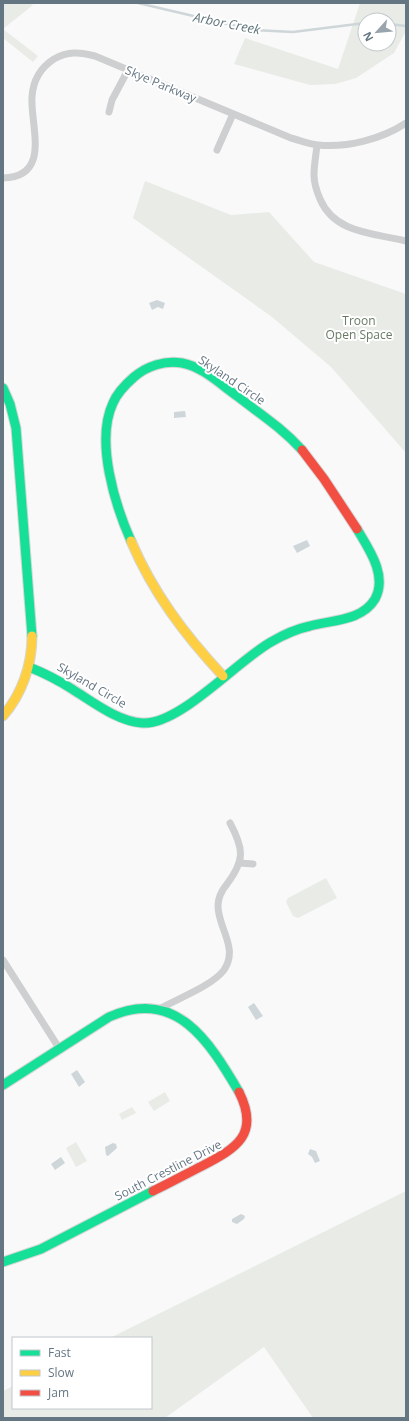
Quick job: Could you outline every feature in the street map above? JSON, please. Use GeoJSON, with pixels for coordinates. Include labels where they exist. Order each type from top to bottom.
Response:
{"type":"FeatureCollection","features":[{"type":"Feature","properties":{"kind":"street","name":"Skye Parkway"},"geometry":{"type":"LineString","coordinates":[[3,178],[13,177],[21,173],[28,168],[34,157],[36,137],[32,97],[36,78],[46,64],[61,55],[76,52],[95,56],[291,138],[317,145],[345,144],[377,138],[406,123]]}},
{"type":"Feature","properties":{"kind":"street"},"geometry":{"type":"LineString","coordinates":[[109,112],[112,100],[128,70]]}},
{"type":"Feature","properties":{"kind":"street"},"geometry":{"type":"LineString","coordinates":[[217,150],[233,114]]}},
{"type":"Feature","properties":{"kind":"street"},"geometry":{"type":"LineString","coordinates":[[317,145],[314,176],[315,183],[322,204],[330,215],[336,221],[354,230],[406,241]]}},
{"type":"Feature","properties":{"kind":"street","name":"Skyland Circle"},"geometry":{"type":"LineString","coordinates":[[29,667],[44,671],[114,713],[142,723],[161,722],[183,710],[223,676],[270,642],[308,626],[345,619],[366,609],[374,602],[378,592],[377,567],[370,552],[340,501],[315,467],[283,430],[203,372],[182,363],[165,363],[149,367],[136,376],[116,396],[111,406],[106,437],[111,475],[123,519],[139,560],[150,582],[182,630],[223,676]]}},
{"type":"Feature","properties":{"kind":"street"},"geometry":{"type":"LineString","coordinates":[[3,388],[13,415],[19,454],[32,628],[29,667],[17,696],[3,716]]}},
{"type":"Feature","properties":{"kind":"street"},"geometry":{"type":"LineString","coordinates":[[159,1009],[210,981],[225,968],[230,952],[229,940],[221,922],[218,905],[222,890],[240,863],[240,847],[230,823]]}},
{"type":"Feature","properties":{"kind":"street"},"geometry":{"type":"LineString","coordinates":[[240,863],[253,864]]}},
{"type":"Feature","properties":{"kind":"street"},"geometry":{"type":"LineString","coordinates":[[3,960],[59,1048]]}},
{"type":"Feature","properties":{"kind":"street","name":"South Crestline Drive"},"geometry":{"type":"LineString","coordinates":[[3,1086],[59,1048],[116,1013],[138,1007],[159,1009],[171,1012],[181,1018],[200,1034],[238,1089],[247,1111],[247,1129],[243,1138],[233,1150],[222,1156],[41,1249],[3,1262]]}},
{"type":"Feature","properties":{"kind":"green space"},"geometry":{"type":"Polygon","coordinates":[[[3,3],[29,3],[33,5],[3,29],[3,3]]]}},
{"type":"Feature","properties":{"kind":"green space"},"geometry":{"type":"Polygon","coordinates":[[[360,3],[406,3],[406,31],[397,48],[397,12],[357,12],[360,3]]]}},
{"type":"Feature","properties":{"kind":"green space"},"geometry":{"type":"Polygon","coordinates":[[[357,12],[357,52],[395,52],[356,78],[335,84],[310,85],[234,64],[245,38],[338,69],[357,12]]]}},
{"type":"Feature","properties":{"kind":"green space"},"geometry":{"type":"Polygon","coordinates":[[[3,29],[38,56],[33,62],[3,38],[3,29]]]}},
{"type":"Feature","properties":{"kind":"green space","name":"Troon Open Space"},"geometry":{"type":"Polygon","coordinates":[[[145,181],[231,215],[269,212],[314,262],[406,294],[406,453],[331,367],[272,317],[133,218],[145,181]]]}},
{"type":"Feature","properties":{"kind":"green space"},"geometry":{"type":"Polygon","coordinates":[[[326,878],[337,898],[298,918],[293,916],[286,902],[288,898],[326,878]]]}},
{"type":"Feature","properties":{"kind":"green space"},"geometry":{"type":"Polygon","coordinates":[[[165,1092],[170,1101],[154,1111],[148,1102],[165,1092]]]}},
{"type":"Feature","properties":{"kind":"green space"},"geometry":{"type":"Polygon","coordinates":[[[132,1107],[136,1113],[122,1120],[119,1114],[132,1107]]]}},
{"type":"Feature","properties":{"kind":"green space"},"geometry":{"type":"Polygon","coordinates":[[[76,1142],[87,1161],[76,1167],[66,1148],[76,1142]]]}},
{"type":"Feature","properties":{"kind":"green space"},"geometry":{"type":"Polygon","coordinates":[[[406,1191],[406,1418],[313,1418],[264,1347],[165,1418],[3,1418],[3,1391],[12,1386],[12,1409],[152,1409],[152,1337],[112,1337],[406,1191]]]}},
{"type":"Feature","properties":{"kind":"shaded area"},"geometry":{"type":"Polygon","coordinates":[[[157,300],[165,303],[163,309],[158,307],[152,310],[149,303],[157,300]]]}},
{"type":"Feature","properties":{"kind":"shaded area"},"geometry":{"type":"Polygon","coordinates":[[[185,411],[186,417],[174,418],[174,412],[185,411]]]}},
{"type":"Feature","properties":{"kind":"shaded area"},"geometry":{"type":"Polygon","coordinates":[[[307,540],[310,546],[297,553],[293,546],[307,540]]]}},
{"type":"Feature","properties":{"kind":"shaded area"},"geometry":{"type":"Polygon","coordinates":[[[254,1003],[263,1016],[256,1020],[248,1007],[254,1003]]]}},
{"type":"Feature","properties":{"kind":"shaded area"},"geometry":{"type":"Polygon","coordinates":[[[77,1070],[85,1082],[79,1087],[71,1074],[77,1070]]]}},
{"type":"Feature","properties":{"kind":"shaded area"},"geometry":{"type":"Polygon","coordinates":[[[113,1143],[116,1144],[117,1148],[108,1156],[106,1155],[105,1147],[113,1143]]]}},
{"type":"Feature","properties":{"kind":"shaded area"},"geometry":{"type":"Polygon","coordinates":[[[310,1149],[316,1151],[320,1161],[315,1163],[312,1157],[308,1154],[310,1149]]]}},
{"type":"Feature","properties":{"kind":"shaded area"},"geometry":{"type":"Polygon","coordinates":[[[61,1157],[65,1163],[55,1170],[51,1164],[61,1157]]]}},
{"type":"Feature","properties":{"kind":"shaded area"},"geometry":{"type":"Polygon","coordinates":[[[241,1214],[245,1216],[244,1219],[237,1224],[232,1222],[232,1219],[241,1214]]]}},
{"type":"Feature","properties":{"kind":"waterway","name":"Arbor Creek"},"geometry":{"type":"LineString","coordinates":[[138,3],[253,30],[293,32],[357,24]]}},
{"type":"Feature","properties":{"kind":"waterway","name":"Arbor Creek"},"geometry":{"type":"LineString","coordinates":[[397,25],[406,26]]}},
{"type":"Feature","properties":{"kind":"traffic: fast"},"geometry":{"type":"LineString","coordinates":[[131,541],[119,510],[109,473],[106,436],[108,418],[113,403],[119,392],[134,377],[150,367],[163,363],[176,362],[197,368],[211,376],[270,421],[302,450]]}},
{"type":"Feature","properties":{"kind":"traffic: fast"},"geometry":{"type":"LineString","coordinates":[[3,388],[10,404],[16,428],[32,636]]}},
{"type":"Feature","properties":{"kind":"traffic: fast"},"geometry":{"type":"LineString","coordinates":[[29,667],[46,674],[123,719],[142,723],[157,721],[190,704],[257,651],[276,639],[300,629],[355,616],[369,606],[375,599],[378,590],[378,571],[371,553],[357,529]]}},
{"type":"Feature","properties":{"kind":"traffic: fast"},"geometry":{"type":"LineString","coordinates":[[3,1085],[109,1017],[133,1010],[153,1009],[172,1014],[188,1024],[202,1038],[215,1055],[239,1092]]}},
{"type":"Feature","properties":{"kind":"traffic: fast"},"geometry":{"type":"LineString","coordinates":[[3,1262],[41,1249],[153,1191]]}},
{"type":"Feature","properties":{"kind":"traffic: slow"},"geometry":{"type":"LineString","coordinates":[[131,541],[149,578],[171,613],[223,676]]}},
{"type":"Feature","properties":{"kind":"traffic: slow"},"geometry":{"type":"LineString","coordinates":[[3,716],[16,698],[25,679],[32,647],[32,636]]}},
{"type":"Feature","properties":{"kind":"traffic: jam"},"geometry":{"type":"LineString","coordinates":[[302,450],[324,479],[357,529]]}},
{"type":"Feature","properties":{"kind":"traffic: jam"},"geometry":{"type":"LineString","coordinates":[[153,1191],[226,1153],[242,1138],[246,1129],[247,1119],[245,1106],[239,1092]]}}]}
